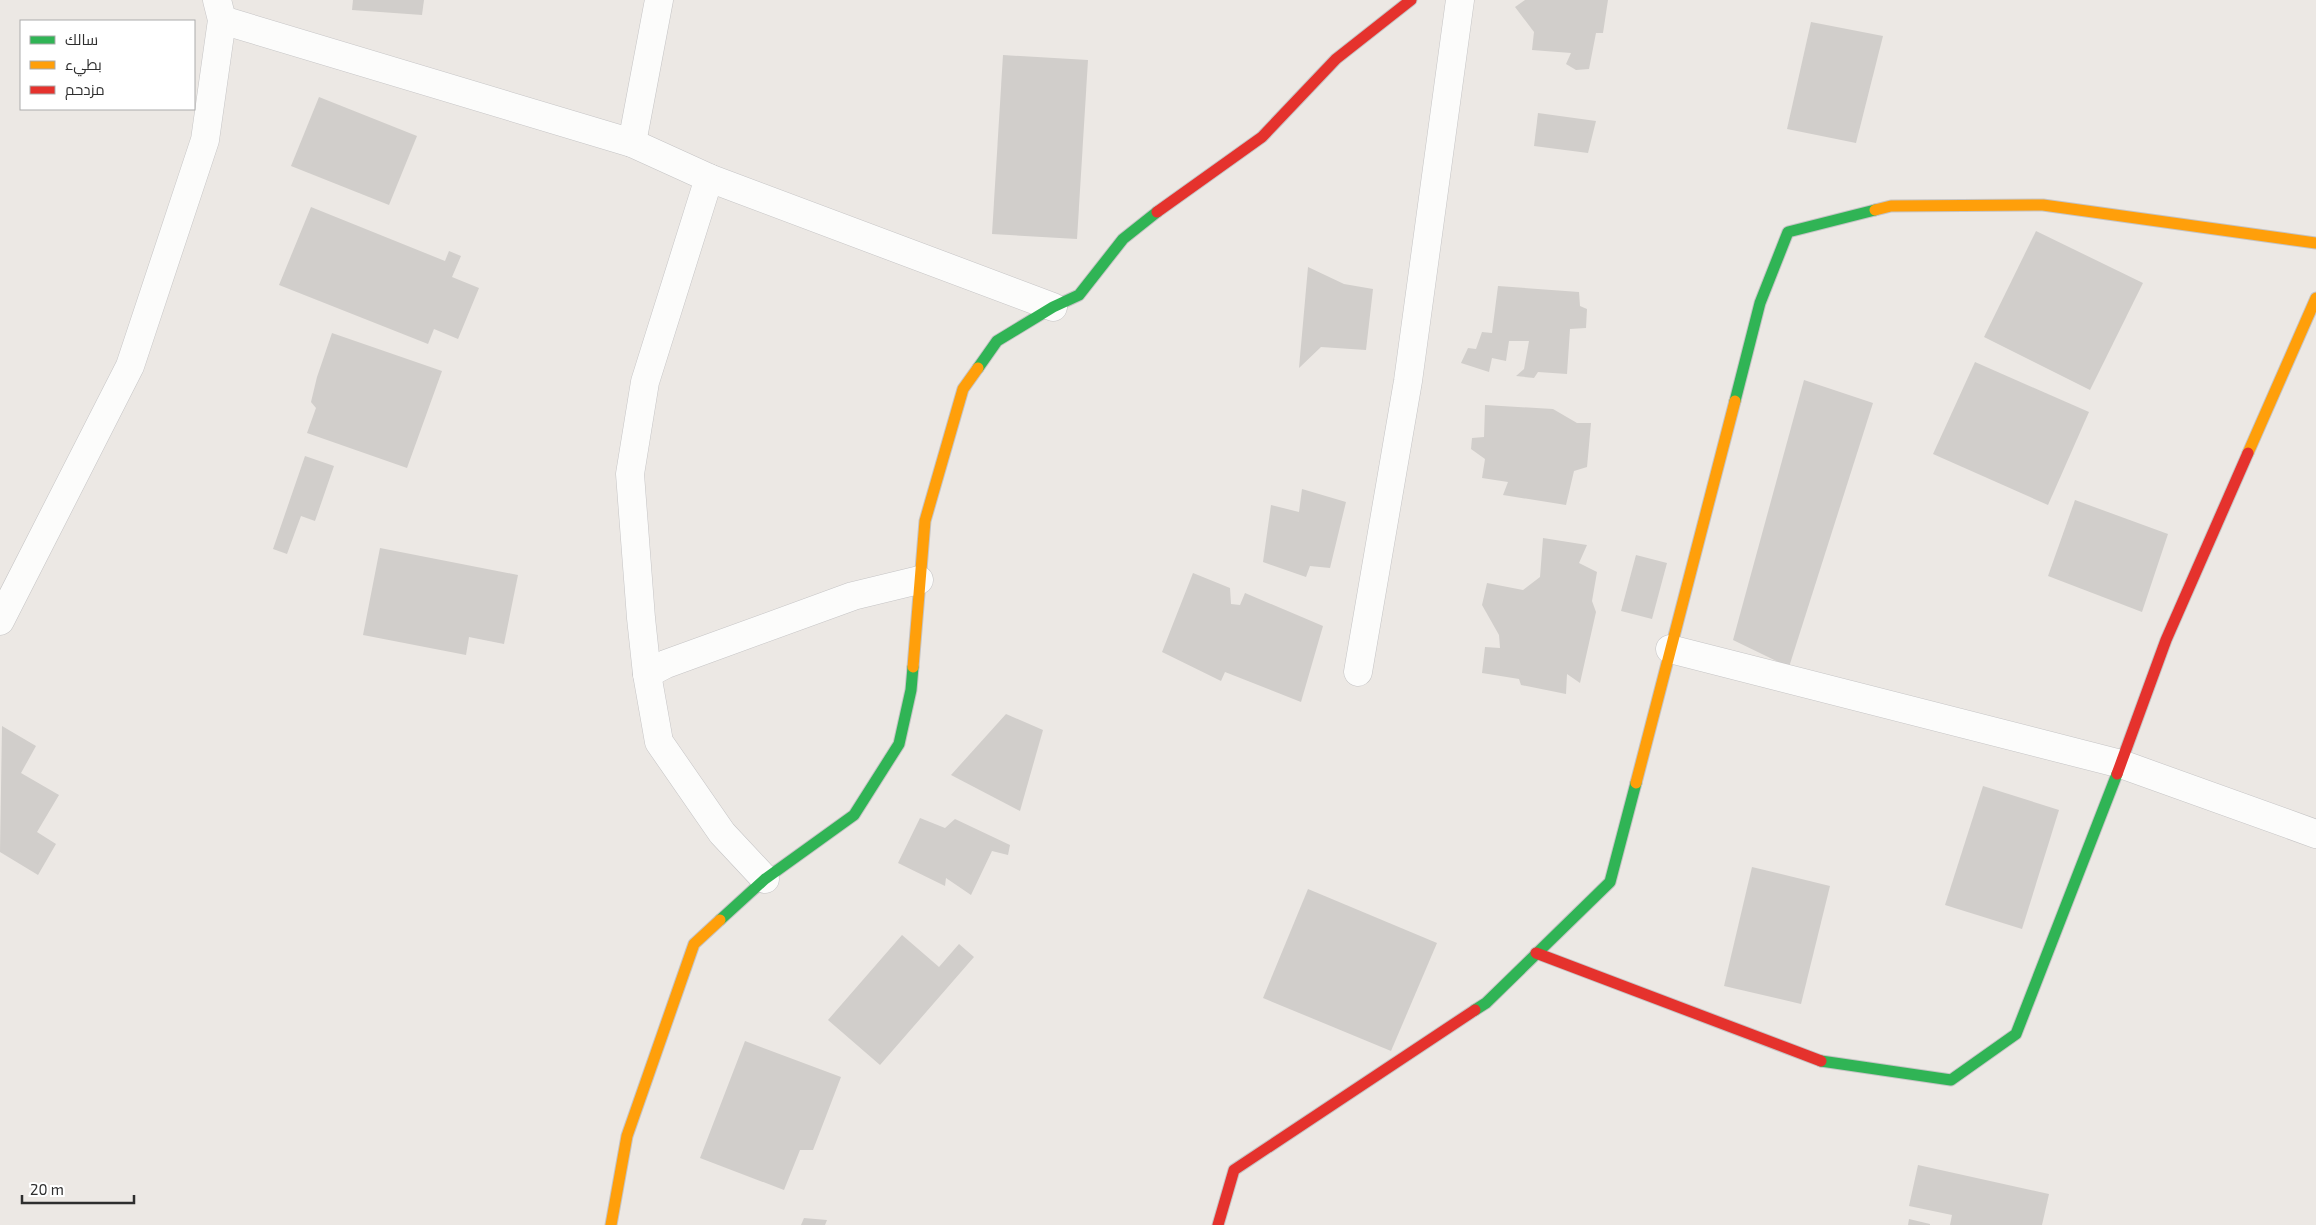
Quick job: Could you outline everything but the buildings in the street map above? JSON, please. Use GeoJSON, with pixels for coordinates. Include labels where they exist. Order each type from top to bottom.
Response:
{"type":"FeatureCollection","features":[{"type":"Feature","properties":{"kind":"street"},"geometry":{"type":"LineString","coordinates":[[632,143],[659,0]]}},
{"type":"Feature","properties":{"kind":"street"},"geometry":{"type":"LineString","coordinates":[[611,1225],[627,1136],[694,944],[765,879],[854,815],[899,744],[911,690],[918,580],[925,521],[963,389],[997,341],[1053,307],[1079,295],[1123,239],[1178,195],[1262,137],[1336,59],[1411,0]]}},
{"type":"Feature","properties":{"kind":"street"},"geometry":{"type":"LineString","coordinates":[[1358,672],[1408,381],[1460,0]]}},
{"type":"Feature","properties":{"kind":"street"},"geometry":{"type":"LineString","coordinates":[[0,620],[130,366],[205,140],[219,10],[632,143],[709,178],[1053,307]]}},
{"type":"Feature","properties":{"kind":"street"},"geometry":{"type":"LineString","coordinates":[[709,178],[645,382],[630,474],[647,674],[659,742],[722,833],[765,879]]}},
{"type":"Feature","properties":{"kind":"street"},"geometry":{"type":"LineString","coordinates":[[1218,1225],[1234,1170],[1486,1003],[1610,882],[1760,303],[1788,232],[1891,206],[2043,205],[2316,243]]}},
{"type":"Feature","properties":{"kind":"street"},"geometry":{"type":"LineString","coordinates":[[1536,953],[1817,1060],[1951,1080],[2016,1034],[2122,764],[2166,640],[2316,298]]}},
{"type":"Feature","properties":{"kind":"street"},"geometry":{"type":"LineString","coordinates":[[647,674],[666,664],[853,596],[918,580]]}},
{"type":"Feature","properties":{"kind":"street"},"geometry":{"type":"LineString","coordinates":[[1670,649],[2122,764],[2316,834]]}},
{"type":"Feature","properties":{"kind":"traffic: fast"},"geometry":{"type":"LineString","coordinates":[[1735,401],[1760,303],[1788,232],[1875,210]]}},
{"type":"Feature","properties":{"kind":"traffic: fast"},"geometry":{"type":"LineString","coordinates":[[978,368],[997,341],[1053,307],[1079,295],[1123,239],[1157,212]]}},
{"type":"Feature","properties":{"kind":"traffic: fast"},"geometry":{"type":"LineString","coordinates":[[720,920],[765,879],[854,815],[899,744],[911,690],[913,667]]}},
{"type":"Feature","properties":{"kind":"traffic: fast"},"geometry":{"type":"LineString","coordinates":[[1821,1061],[1951,1080],[2016,1034],[2117,774]]}},
{"type":"Feature","properties":{"kind":"traffic: fast"},"geometry":{"type":"LineString","coordinates":[[1475,1010],[1486,1003],[1610,882],[1636,783]]}},
{"type":"Feature","properties":{"kind":"traffic: slow"},"geometry":{"type":"LineString","coordinates":[[1875,210],[1891,206],[2043,205],[2316,243]]}},
{"type":"Feature","properties":{"kind":"traffic: slow"},"geometry":{"type":"LineString","coordinates":[[2248,453],[2316,298]]}},
{"type":"Feature","properties":{"kind":"traffic: slow"},"geometry":{"type":"LineString","coordinates":[[913,667],[925,521],[963,389],[978,368]]}},
{"type":"Feature","properties":{"kind":"traffic: slow"},"geometry":{"type":"LineString","coordinates":[[1636,783],[1735,401]]}},
{"type":"Feature","properties":{"kind":"traffic: slow"},"geometry":{"type":"LineString","coordinates":[[611,1225],[627,1136],[694,944],[720,920]]}},
{"type":"Feature","properties":{"kind":"traffic: jam"},"geometry":{"type":"LineString","coordinates":[[1157,212],[1262,137],[1336,59],[1411,0]]}},
{"type":"Feature","properties":{"kind":"traffic: jam"},"geometry":{"type":"LineString","coordinates":[[2117,774],[2166,640],[2248,453]]}},
{"type":"Feature","properties":{"kind":"traffic: jam"},"geometry":{"type":"LineString","coordinates":[[1536,953],[1821,1061]]}},
{"type":"Feature","properties":{"kind":"traffic: jam"},"geometry":{"type":"LineString","coordinates":[[1218,1225],[1234,1170],[1475,1010]]}}]}
